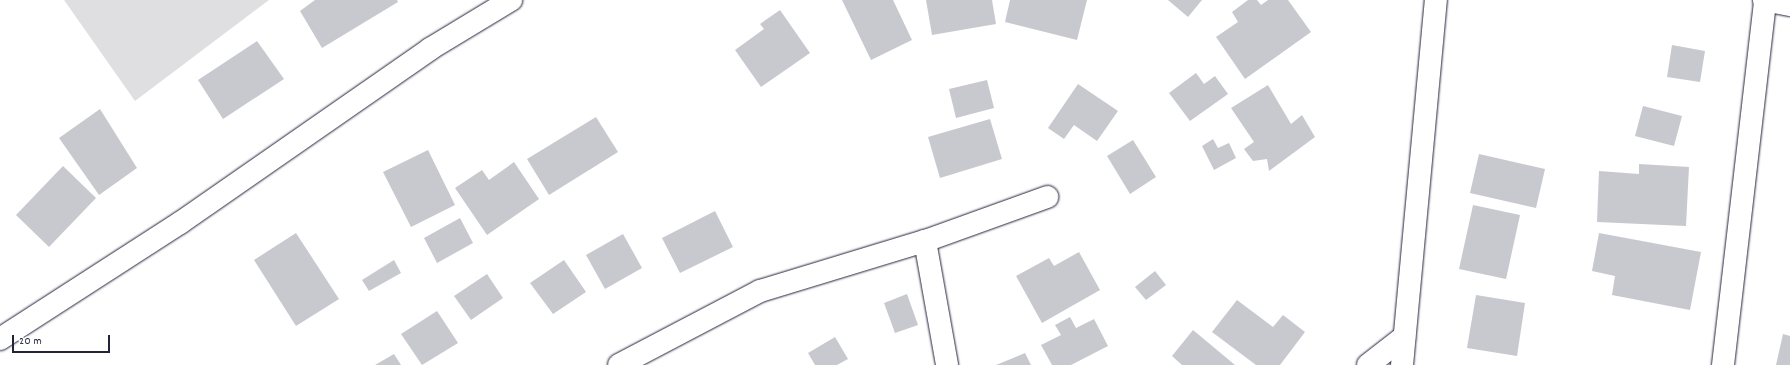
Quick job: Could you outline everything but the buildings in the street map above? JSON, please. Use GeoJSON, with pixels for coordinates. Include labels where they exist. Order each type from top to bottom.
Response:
{"type":"FeatureCollection","features":[{"type":"Feature","properties":{"kind":"street"},"geometry":{"type":"LineString","coordinates":[[0,339],[180,223],[430,49],[511,0]]}},
{"type":"Feature","properties":{"kind":"street"},"geometry":{"type":"LineString","coordinates":[[1402,365],[1436,0]]}},
{"type":"Feature","properties":{"kind":"street"},"geometry":{"type":"LineString","coordinates":[[1723,365],[1764,0],[1790,5]]}},
{"type":"Feature","properties":{"kind":"street"},"geometry":{"type":"LineString","coordinates":[[619,365],[760,291],[925,241],[1046,197]]}},
{"type":"Feature","properties":{"kind":"street"},"geometry":{"type":"LineString","coordinates":[[925,241],[947,365]]}},
{"type":"Feature","properties":{"kind":"street"},"geometry":{"type":"LineString","coordinates":[[1368,365],[1404,337]]}},
{"type":"Feature","properties":{"kind":"shaded area"},"geometry":{"type":"Polygon","coordinates":[[[64,0],[269,0],[135,101],[64,0]]]}}]}
